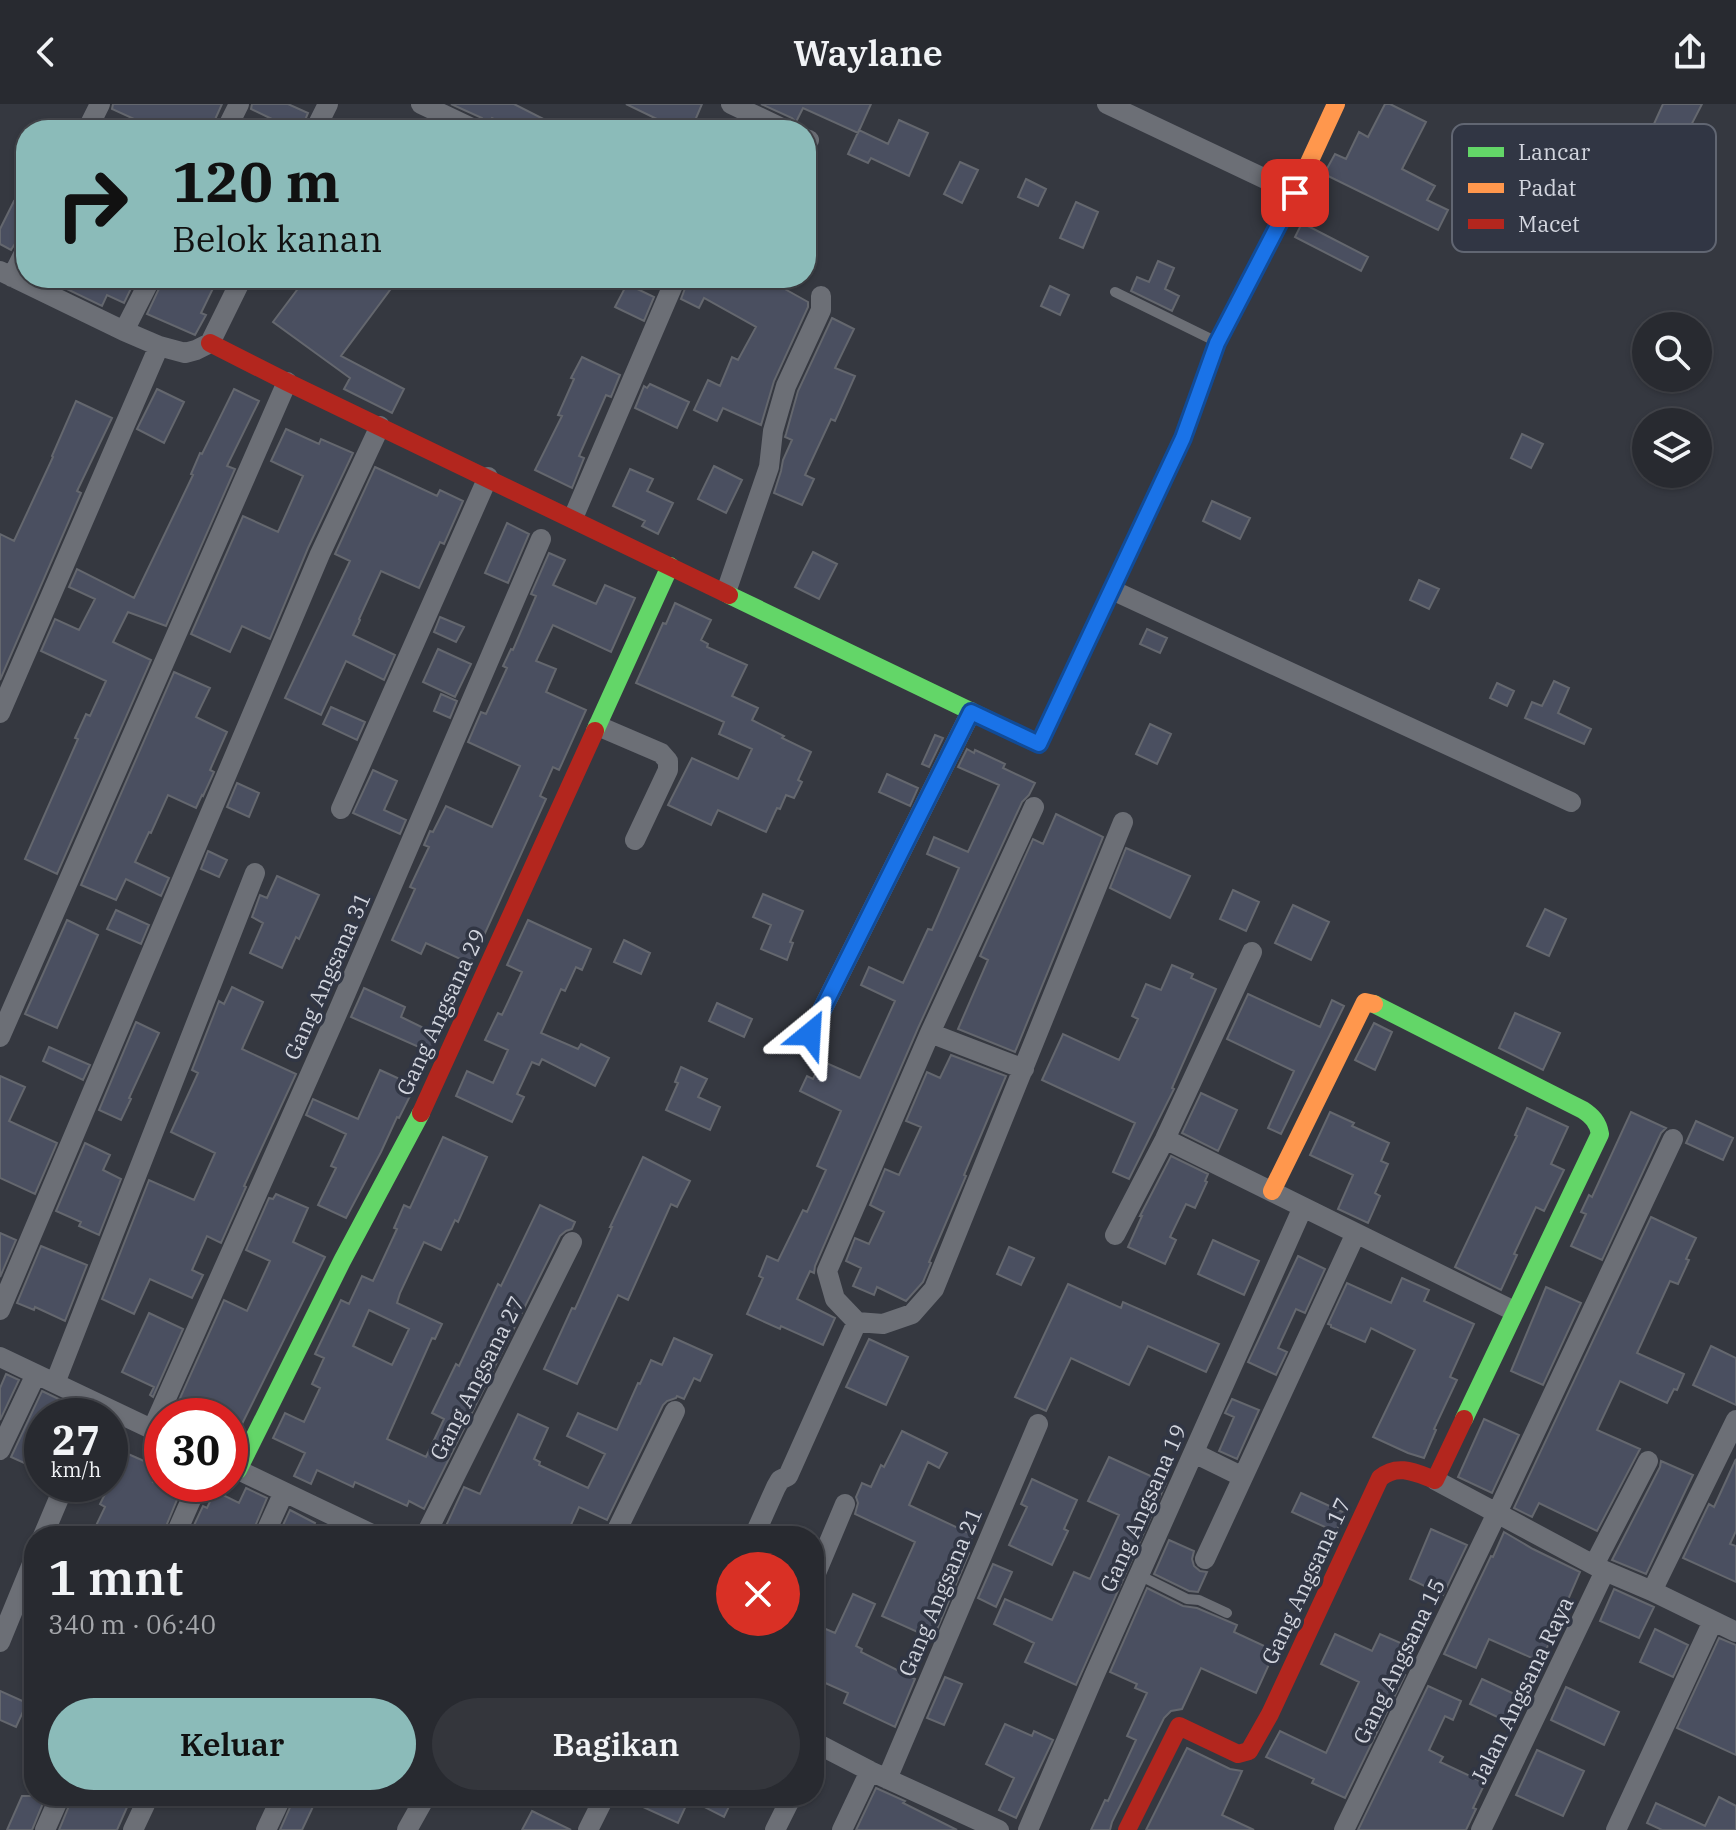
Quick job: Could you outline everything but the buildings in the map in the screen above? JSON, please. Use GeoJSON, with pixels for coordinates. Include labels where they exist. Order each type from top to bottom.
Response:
{"type":"FeatureCollection","features":[{"type":"Feature","properties":{"kind":"street"},"geometry":{"type":"LineString","coordinates":[[421,104],[455,120]]}},
{"type":"Feature","properties":{"kind":"street"},"geometry":{"type":"LineString","coordinates":[[731,104],[765,120]]}},
{"type":"Feature","properties":{"kind":"street"},"geometry":{"type":"LineString","coordinates":[[1107,104],[1295,193]]}},
{"type":"Feature","properties":{"kind":"street"},"geometry":{"type":"LineString","coordinates":[[210,343],[1039,744],[1183,438],[1217,343],[1295,193],[1336,104]]}},
{"type":"Feature","properties":{"kind":"street"},"geometry":{"type":"LineString","coordinates":[[35,288],[124,331],[185,353],[210,343],[237,288]]}},
{"type":"Feature","properties":{"kind":"street"},"geometry":{"type":"LineString","coordinates":[[124,331],[146,288]]}},
{"type":"Feature","properties":{"kind":"street"},"geometry":{"type":"LineString","coordinates":[[573,518],[672,288]]}},
{"type":"Feature","properties":{"kind":"street"},"geometry":{"type":"LineString","coordinates":[[726,592],[769,467],[773,431],[786,386],[821,310],[821,296]]}},
{"type":"Feature","properties":{"kind":"street"},"geometry":{"type":"LineString","coordinates":[[0,713],[159,346]]}},
{"type":"Feature","properties":{"kind":"street"},"geometry":{"type":"LineString","coordinates":[[0,1037],[287,382]]}},
{"type":"Feature","properties":{"kind":"street"},"geometry":{"type":"LineString","coordinates":[[0,1310],[320,554],[380,426]]}},
{"type":"Feature","properties":{"kind":"street"},"geometry":{"type":"LineString","coordinates":[[341,809],[488,477]]}},
{"type":"Feature","properties":{"kind":"street","name":"Gang Angsana 31"},"geometry":{"type":"LineString","coordinates":[[172,1398],[541,539]]}},
{"type":"Feature","properties":{"kind":"street","name":"Gang Angsana 29"},"geometry":{"type":"LineString","coordinates":[[248,1441],[425,1105],[670,566]]}},
{"type":"Feature","properties":{"kind":"street"},"geometry":{"type":"LineString","coordinates":[[1112,590],[1571,802]]}},
{"type":"Feature","properties":{"kind":"street"},"geometry":{"type":"LineString","coordinates":[[810,1034],[971,712]]}},
{"type":"Feature","properties":{"kind":"street"},"geometry":{"type":"LineString","coordinates":[[598,726],[661,753],[668,761],[668,770],[635,840]]}},
{"type":"Feature","properties":{"kind":"street"},"geometry":{"type":"LineString","coordinates":[[1034,807],[930,1033],[827,1271],[835,1299],[857,1322],[883,1324],[912,1314],[934,1289],[1123,822]]}},
{"type":"Feature","properties":{"kind":"street"},"geometry":{"type":"LineString","coordinates":[[0,1450],[46,1378],[255,873]]}},
{"type":"Feature","properties":{"kind":"street"},"geometry":{"type":"LineString","coordinates":[[1115,1235],[1165,1139],[1252,952]]}},
{"type":"Feature","properties":{"kind":"street"},"geometry":{"type":"LineString","coordinates":[[1272,1191],[1365,1002],[1594,1118],[1600,1134],[1435,1480],[1600,1568],[1736,1632]]}},
{"type":"Feature","properties":{"kind":"street"},"geometry":{"type":"LineString","coordinates":[[930,1033],[1024,1069]]}},
{"type":"Feature","properties":{"kind":"street"},"geometry":{"type":"LineString","coordinates":[[1165,1139],[1514,1311]]}},
{"type":"Feature","properties":{"kind":"street","name":"Gang Angsana 15"},"geometry":{"type":"LineString","coordinates":[[1344,1830],[1673,1139]]}},
{"type":"Feature","properties":{"kind":"street","name":"Gang Angsana 19"},"geometry":{"type":"LineString","coordinates":[[1028,1830],[1303,1207]]}},
{"type":"Feature","properties":{"kind":"street"},"geometry":{"type":"LineString","coordinates":[[1205,1559],[1356,1233]]}},
{"type":"Feature","properties":{"kind":"street","name":"Gang Angsana 27"},"geometry":{"type":"LineString","coordinates":[[430,1526],[572,1242]]}},
{"type":"Feature","properties":{"kind":"street"},"geometry":{"type":"LineString","coordinates":[[773,1526],[789,1487],[788,1476],[857,1322]]}},
{"type":"Feature","properties":{"kind":"street"},"geometry":{"type":"LineString","coordinates":[[0,1357],[46,1378],[77,1398]]}},
{"type":"Feature","properties":{"kind":"street"},"geometry":{"type":"LineString","coordinates":[[619,1526],[675,1411]]}},
{"type":"Feature","properties":{"kind":"street"},"geometry":{"type":"LineString","coordinates":[[1652,1591],[1736,1420]]}},
{"type":"Feature","properties":{"kind":"street","name":"Gang Angsana 21"},"geometry":{"type":"LineString","coordinates":[[842,1830],[878,1775],[1038,1424]]}},
{"type":"Feature","properties":{"kind":"street"},"geometry":{"type":"LineString","coordinates":[[1194,1453],[1243,1477]]}},
{"type":"Feature","properties":{"kind":"street","name":"Jalan Angsana Raya"},"geometry":{"type":"LineString","coordinates":[[1481,1830],[1648,1461]]}},
{"type":"Feature","properties":{"kind":"street","name":"Gang Angsana 17"},"geometry":{"type":"LineString","coordinates":[[1127,1830],[1179,1726],[1238,1754],[1249,1751],[1270,1714],[1380,1478],[1385,1473],[1402,1469],[1435,1480]]}},
{"type":"Feature","properties":{"kind":"street"},"geometry":{"type":"LineString","coordinates":[[248,1475],[355,1526]]}},
{"type":"Feature","properties":{"kind":"street"},"geometry":{"type":"LineString","coordinates":[[758,1526],[780,1480],[788,1476]]}},
{"type":"Feature","properties":{"kind":"street"},"geometry":{"type":"LineString","coordinates":[[269,1526],[284,1492]]}},
{"type":"Feature","properties":{"kind":"street"},"geometry":{"type":"LineString","coordinates":[[47,1526],[57,1502]]}},
{"type":"Feature","properties":{"kind":"street"},"geometry":{"type":"LineString","coordinates":[[179,1526],[190,1502]]}},
{"type":"Feature","properties":{"kind":"street"},"geometry":{"type":"LineString","coordinates":[[824,1554],[845,1504]]}},
{"type":"Feature","properties":{"kind":"street"},"geometry":{"type":"LineString","coordinates":[[0,1642],[24,1583]]}},
{"type":"Feature","properties":{"kind":"street"},"geometry":{"type":"LineString","coordinates":[[1616,1830],[1713,1621]]}},
{"type":"Feature","properties":{"kind":"street"},"geometry":{"type":"LineString","coordinates":[[824,1750],[999,1830]]}},
{"type":"Feature","properties":{"kind":"street"},"geometry":{"type":"LineString","coordinates":[[45,1830],[56,1806]]}},
{"type":"Feature","properties":{"kind":"street"},"geometry":{"type":"LineString","coordinates":[[133,1830],[144,1806]]}},
{"type":"Feature","properties":{"kind":"street"},"geometry":{"type":"LineString","coordinates":[[266,1830],[277,1806]]}},
{"type":"Feature","properties":{"kind":"street"},"geometry":{"type":"LineString","coordinates":[[407,1830],[420,1806]]}},
{"type":"Feature","properties":{"kind":"street"},"geometry":{"type":"LineString","coordinates":[[588,1830],[600,1806]]}},
{"type":"Feature","properties":{"kind":"street"},"geometry":{"type":"LineString","coordinates":[[775,1830],[787,1806]]}},
{"type":"Feature","properties":{"kind":"lane"},"geometry":{"type":"LineString","coordinates":[[1115,292],[1217,343]]}},
{"type":"Feature","properties":{"kind":"lane"},"geometry":{"type":"LineString","coordinates":[[1139,1575],[1187,1599],[1199,1600],[1227,1613]]}},
{"type":"Feature","properties":{"kind":"traffic: fast"},"geometry":{"type":"LineString","coordinates":[[729,595],[1039,744],[1145,519]]}},
{"type":"Feature","properties":{"kind":"traffic: fast"},"geometry":{"type":"LineString","coordinates":[[595,731],[670,566]]}},
{"type":"Feature","properties":{"kind":"traffic: fast"},"geometry":{"type":"LineString","coordinates":[[1374,1004],[1583,1110],[1594,1120],[1600,1134],[1464,1419]]}},
{"type":"Feature","properties":{"kind":"traffic: fast"},"geometry":{"type":"LineString","coordinates":[[248,1450],[342,1261],[421,1113]]}},
{"type":"Feature","properties":{"kind":"traffic: slow"},"geometry":{"type":"LineString","coordinates":[[1145,519],[1183,438],[1217,343],[1295,193],[1336,104]]}},
{"type":"Feature","properties":{"kind":"traffic: slow"},"geometry":{"type":"LineString","coordinates":[[1272,1191],[1365,1002],[1374,1004]]}},
{"type":"Feature","properties":{"kind":"traffic: jam"},"geometry":{"type":"LineString","coordinates":[[210,343],[729,595]]}},
{"type":"Feature","properties":{"kind":"traffic: jam"},"geometry":{"type":"LineString","coordinates":[[421,1113],[595,731]]}},
{"type":"Feature","properties":{"kind":"traffic: jam"},"geometry":{"type":"LineString","coordinates":[[1127,1830],[1179,1726],[1238,1754],[1249,1751],[1270,1714],[1380,1478],[1400,1470],[1435,1480],[1464,1419]]}},
{"type":"Feature","properties":{"kind":"route"},"geometry":{"type":"LineString","coordinates":[[810,1034],[971,712],[1039,744],[1183,438],[1217,343],[1295,193]]}}]}
